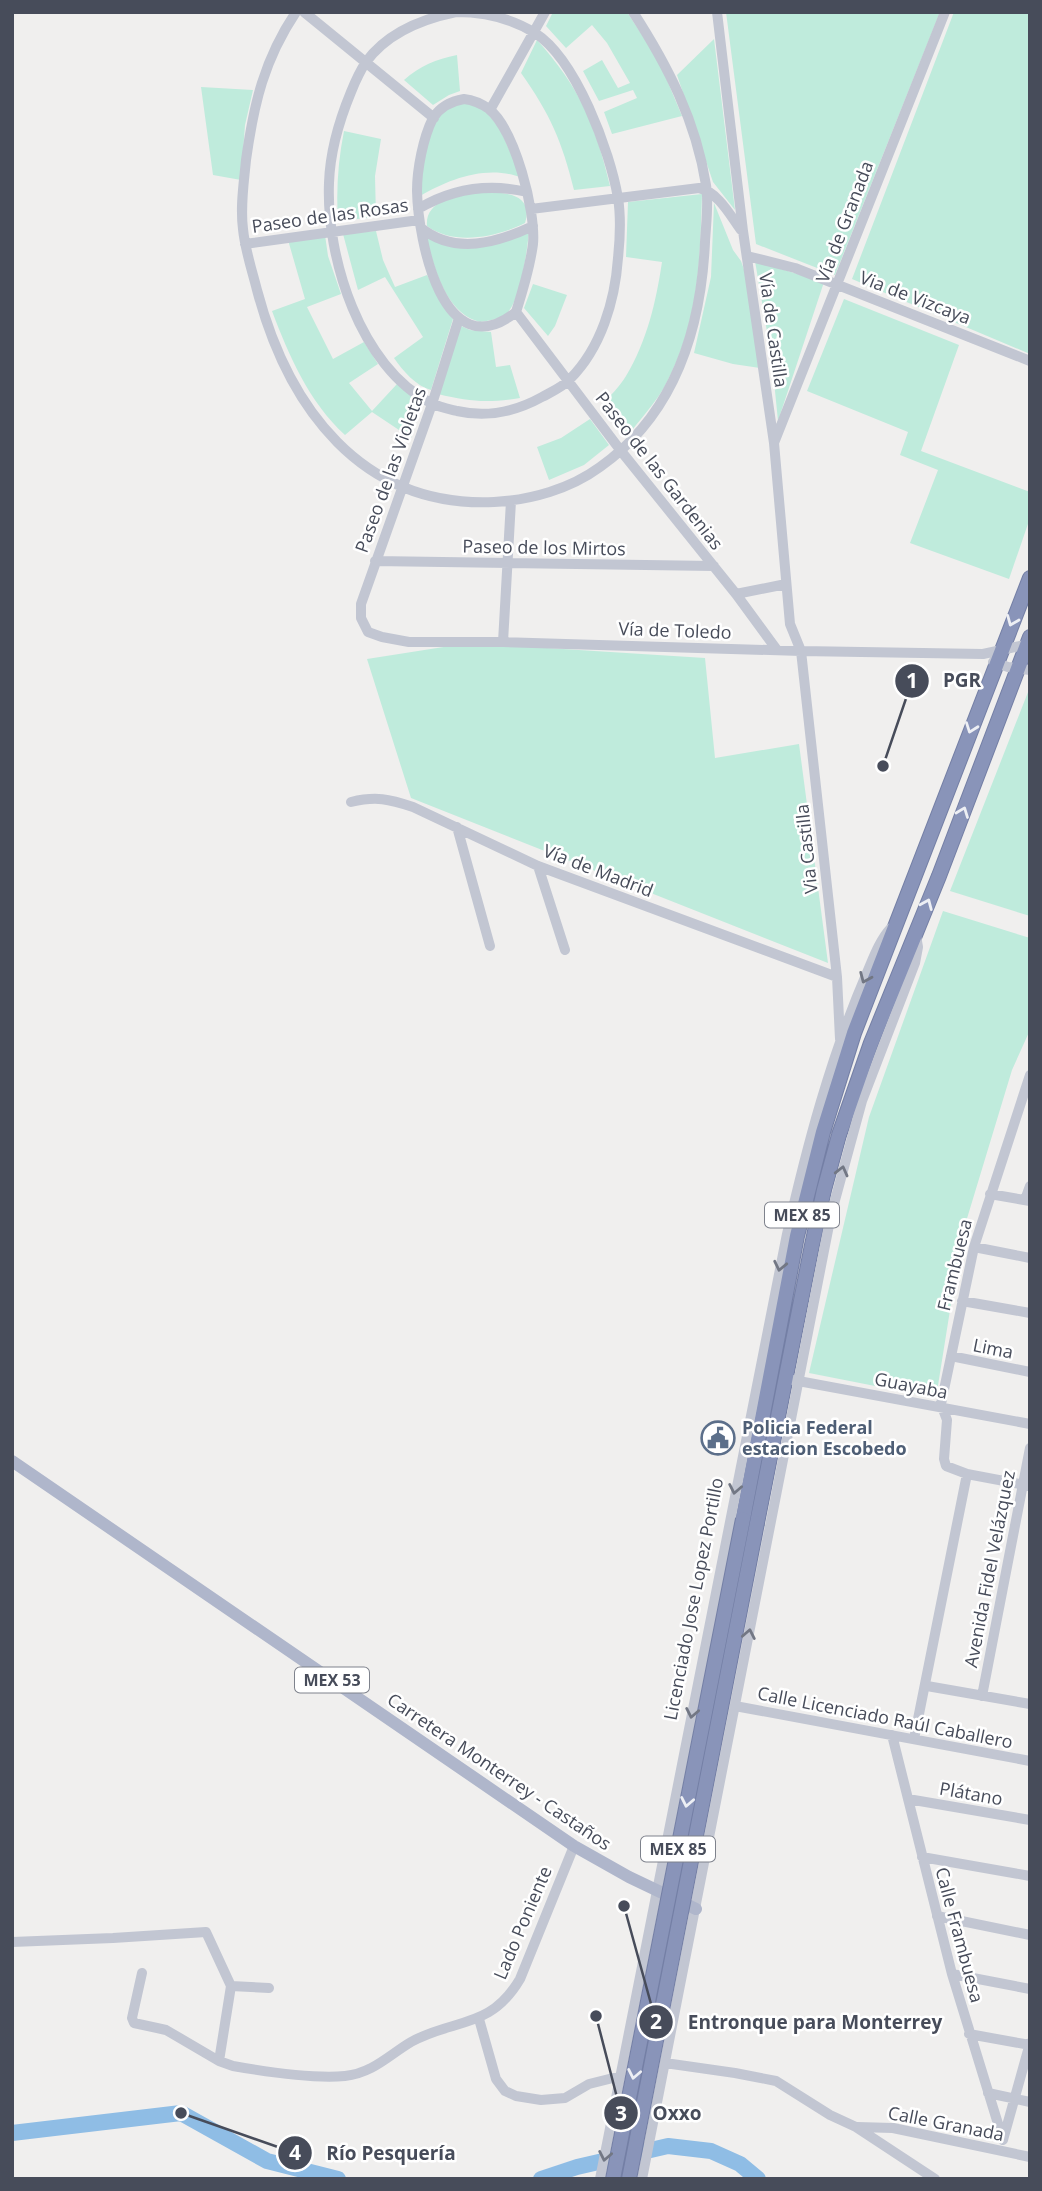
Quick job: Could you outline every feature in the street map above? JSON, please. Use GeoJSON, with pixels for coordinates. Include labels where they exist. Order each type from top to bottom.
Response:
{"type":"FeatureCollection","features":[{"type":"Feature","properties":{"kind":"highway","name":"Licenciado Jose Lopez Portillo"},"geometry":{"type":"LineString","coordinates":[[629,2179],[750,1521],[794,1248],[822,1132],[854,1033],[900,920],[997,658],[1030,578]]}},
{"type":"Feature","properties":{"kind":"highway","name":"Licenciado Jose Lopez Portillo"},"geometry":{"type":"LineString","coordinates":[[613,2179],[750,1521],[792,1380],[824,1190],[839,1135],[870,1043],[1024,670],[1029,642]]}},
{"type":"Feature","properties":{"kind":"main road","name":"Carretera Monterrey - Castaños"},"geometry":{"type":"LineString","coordinates":[[12,1461],[574,1846],[656,1891],[696,1909]]}},
{"type":"Feature","properties":{"kind":"street"},"geometry":{"type":"LineString","coordinates":[[296,12],[274,50],[258,90],[242,200],[245,244],[264,318],[299,392],[331,438],[346,452],[401,488],[454,500],[481,502],[511,501],[536,496],[579,480],[621,450],[641,430],[668,393],[691,339],[703,278],[707,190],[696,142],[678,88],[633,12]]}},
{"type":"Feature","properties":{"kind":"street"},"geometry":{"type":"LineString","coordinates":[[304,12],[434,118]]}},
{"type":"Feature","properties":{"kind":"street"},"geometry":{"type":"LineString","coordinates":[[456,12],[476,12],[495,16],[535,33],[560,58],[583,94],[618,198],[618,262],[605,322],[585,362],[569,381],[528,405],[500,413],[465,412],[432,404],[393,373],[368,342],[350,300],[332,233],[329,182],[334,145],[348,99],[366,62],[397,34],[416,23],[456,12]]}},
{"type":"Feature","properties":{"kind":"street"},"geometry":{"type":"LineString","coordinates":[[490,110],[545,12]]}},
{"type":"Feature","properties":{"kind":"street","name":"Vía de Castilla"},"geometry":{"type":"LineString","coordinates":[[717,12],[743,231],[774,443],[790,624],[801,651]]}},
{"type":"Feature","properties":{"kind":"street","name":"Vía de Granada"},"geometry":{"type":"LineString","coordinates":[[774,443],[944,12]]}},
{"type":"Feature","properties":{"kind":"street"},"geometry":{"type":"LineString","coordinates":[[464,99],[490,110],[510,142],[527,192],[533,226],[529,264],[516,312],[501,321],[474,326],[459,318],[448,305],[427,264],[419,219],[419,167],[434,118],[447,104],[464,99]]}},
{"type":"Feature","properties":{"kind":"street","name":"Paseo de las Rosas"},"geometry":{"type":"LineString","coordinates":[[245,244],[419,219],[446,194],[461,190],[491,187],[527,192]]}},
{"type":"Feature","properties":{"kind":"street"},"geometry":{"type":"LineString","coordinates":[[531,209],[688,188],[707,190],[743,231]]}},
{"type":"Feature","properties":{"kind":"street","name":"Paseo de las Rosas"},"geometry":{"type":"LineString","coordinates":[[419,219],[439,240],[474,244],[506,237],[533,226]]}},
{"type":"Feature","properties":{"kind":"street","name":"Via de Vizcaya"},"geometry":{"type":"LineString","coordinates":[[747,256],[795,268],[1030,361]]}},
{"type":"Feature","properties":{"kind":"street","name":"Paseo de las Gardenias"},"geometry":{"type":"LineString","coordinates":[[516,312],[777,650]]}},
{"type":"Feature","properties":{"kind":"street","name":"Paseo de las Violetas"},"geometry":{"type":"LineString","coordinates":[[368,632],[361,618],[361,604],[432,404],[459,318]]}},
{"type":"Feature","properties":{"kind":"street"},"geometry":{"type":"LineString","coordinates":[[503,642],[511,501]]}},
{"type":"Feature","properties":{"kind":"street","name":"Paseo de los Mirtos"},"geometry":{"type":"LineString","coordinates":[[375,561],[713,566]]}},
{"type":"Feature","properties":{"kind":"street"},"geometry":{"type":"LineString","coordinates":[[736,594],[786,584]]}},
{"type":"Feature","properties":{"kind":"street","name":"Vía de Toledo"},"geometry":{"type":"LineString","coordinates":[[368,632],[382,638],[409,642],[983,654],[997,658]]}},
{"type":"Feature","properties":{"kind":"street"},"geometry":{"type":"LineString","coordinates":[[997,658],[1029,642]]}},
{"type":"Feature","properties":{"kind":"street","name":"Via Castilla"},"geometry":{"type":"LineString","coordinates":[[801,651],[837,977],[840,1044]]}},
{"type":"Feature","properties":{"kind":"street"},"geometry":{"type":"LineString","coordinates":[[997,658],[1024,670]]}},
{"type":"Feature","properties":{"kind":"street","name":"Vía de Madrid"},"geometry":{"type":"LineString","coordinates":[[351,802],[372,797],[393,800],[538,866],[837,977]]}},
{"type":"Feature","properties":{"kind":"street"},"geometry":{"type":"LineString","coordinates":[[457,827],[490,946]]}},
{"type":"Feature","properties":{"kind":"street"},"geometry":{"type":"LineString","coordinates":[[538,866],[565,950]]}},
{"type":"Feature","properties":{"kind":"street","name":"Licenciado Jose Lopez Portillo"},"geometry":{"type":"LineString","coordinates":[[600,2179],[787,1234],[817,1112],[857,996],[881,941],[900,920]]}},
{"type":"Feature","properties":{"kind":"street","name":"Frambuesa"},"geometry":{"type":"LineString","coordinates":[[967,1474],[946,1466],[944,1459],[947,1420],[941,1408],[974,1247],[1030,1075]]}},
{"type":"Feature","properties":{"kind":"street"},"geometry":{"type":"LineString","coordinates":[[990,1194],[1027,1201],[1030,1186]]}},
{"type":"Feature","properties":{"kind":"street"},"geometry":{"type":"LineString","coordinates":[[974,1247],[1030,1258]]}},
{"type":"Feature","properties":{"kind":"street"},"geometry":{"type":"LineString","coordinates":[[962,1301],[1030,1313]]}},
{"type":"Feature","properties":{"kind":"street","name":"Lima"},"geometry":{"type":"LineString","coordinates":[[951,1356],[1030,1372]]}},
{"type":"Feature","properties":{"kind":"street","name":"Licenciado Jose Lopez Portillo"},"geometry":{"type":"LineString","coordinates":[[642,2179],[709,1846],[792,1380]]}},
{"type":"Feature","properties":{"kind":"street","name":"Guayaba"},"geometry":{"type":"LineString","coordinates":[[792,1380],[1030,1424]]}},
{"type":"Feature","properties":{"kind":"street","name":"Avenida Fidel Velázquez"},"geometry":{"type":"LineString","coordinates":[[982,1696],[1027,1485],[1030,1447]]}},
{"type":"Feature","properties":{"kind":"street"},"geometry":{"type":"LineString","coordinates":[[914,1739],[927,1685],[967,1474],[1027,1485]]}},
{"type":"Feature","properties":{"kind":"street"},"geometry":{"type":"LineString","coordinates":[[927,1685],[1030,1704]]}},
{"type":"Feature","properties":{"kind":"street","name":"Calle Licenciado Raúl Caballero"},"geometry":{"type":"LineString","coordinates":[[735,1706],[1030,1761]]}},
{"type":"Feature","properties":{"kind":"street","name":"Calle Frambuesa"},"geometry":{"type":"LineString","coordinates":[[892,1735],[952,1974],[1002,2145]]}},
{"type":"Feature","properties":{"kind":"street","name":"Plátano"},"geometry":{"type":"LineString","coordinates":[[908,1799],[1030,1820]]}},
{"type":"Feature","properties":{"kind":"street"},"geometry":{"type":"LineString","coordinates":[[668,1831],[672,1843],[686,1853],[698,1853],[709,1846]]}},
{"type":"Feature","properties":{"kind":"street","name":"Lado Poniente"},"geometry":{"type":"LineString","coordinates":[[142,1972],[132,2018],[134,2024],[166,2029],[219,2061],[233,2066],[347,2076],[370,2069],[420,2038],[479,2019],[506,1998],[520,1979],[574,1846]]}},
{"type":"Feature","properties":{"kind":"street"},"geometry":{"type":"LineString","coordinates":[[922,1857],[1030,1876]]}},
{"type":"Feature","properties":{"kind":"street"},"geometry":{"type":"LineString","coordinates":[[937,1916],[1030,1935]]}},
{"type":"Feature","properties":{"kind":"street"},"geometry":{"type":"LineString","coordinates":[[12,1942],[202,1931],[207,1934],[231,1986],[219,2061]]}},
{"type":"Feature","properties":{"kind":"street"},"geometry":{"type":"LineString","coordinates":[[641,1966],[653,1956],[672,1957],[679,1964],[683,1977]]}},
{"type":"Feature","properties":{"kind":"street"},"geometry":{"type":"LineString","coordinates":[[952,1974],[1030,1989]]}},
{"type":"Feature","properties":{"kind":"street"},"geometry":{"type":"LineString","coordinates":[[231,1986],[268,1988]]}},
{"type":"Feature","properties":{"kind":"street"},"geometry":{"type":"LineString","coordinates":[[479,2019],[496,2079],[505,2091],[516,2096],[541,2100],[565,2098],[589,2084],[620,2080]]}},
{"type":"Feature","properties":{"kind":"street"},"geometry":{"type":"LineString","coordinates":[[969,2034],[1030,2044],[1002,2145]]}},
{"type":"Feature","properties":{"kind":"street"},"geometry":{"type":"LineString","coordinates":[[665,2063],[776,2081],[830,2115],[856,2127],[935,2179]]}},
{"type":"Feature","properties":{"kind":"street"},"geometry":{"type":"LineString","coordinates":[[988,2093],[1030,2102]]}},
{"type":"Feature","properties":{"kind":"street","name":"Calle Granada"},"geometry":{"type":"LineString","coordinates":[[856,2127],[893,2128],[1002,2145],[1030,2157]]}},
{"type":"Feature","properties":{"kind":"green space"},"geometry":{"type":"Polygon","coordinates":[[[553,12],[627,12],[659,61],[682,116],[612,134],[604,112],[637,98],[633,90],[599,101],[583,71],[602,60],[618,88],[630,83],[607,43],[592,25],[566,48],[546,26],[553,12]]]}},
{"type":"Feature","properties":{"kind":"green space"},"geometry":{"type":"Polygon","coordinates":[[[726,12],[940,12],[835,275],[756,244],[726,12]]]}},
{"type":"Feature","properties":{"kind":"green space"},"geometry":{"type":"Polygon","coordinates":[[[954,12],[1030,12],[1030,354],[852,279],[954,12]]]}},
{"type":"Feature","properties":{"kind":"green space"},"geometry":{"type":"Polygon","coordinates":[[[714,39],[735,210],[713,182],[677,75],[714,39]]]}},
{"type":"Feature","properties":{"kind":"green space"},"geometry":{"type":"Polygon","coordinates":[[[537,40],[564,74],[584,107],[610,186],[574,190],[554,128],[521,73],[537,40]]]}},
{"type":"Feature","properties":{"kind":"green space"},"geometry":{"type":"Polygon","coordinates":[[[457,55],[460,91],[433,105],[404,80],[429,64],[457,55]]]}},
{"type":"Feature","properties":{"kind":"green space"},"geometry":{"type":"Polygon","coordinates":[[[201,87],[253,90],[245,125],[241,180],[213,175],[201,87]]]}},
{"type":"Feature","properties":{"kind":"green space"},"geometry":{"type":"Polygon","coordinates":[[[462,101],[481,106],[499,127],[522,178],[496,173],[469,175],[420,196],[425,151],[432,127],[442,111],[462,101]]]}},
{"type":"Feature","properties":{"kind":"green space"},"geometry":{"type":"Polygon","coordinates":[[[344,131],[381,139],[375,176],[376,217],[338,221],[338,176],[344,131]]]}},
{"type":"Feature","properties":{"kind":"green space"},"geometry":{"type":"Polygon","coordinates":[[[473,192],[502,193],[519,198],[527,212],[525,223],[502,232],[462,238],[438,232],[427,226],[431,211],[442,201],[473,192]]]}},
{"type":"Feature","properties":{"kind":"green space"},"geometry":{"type":"Polygon","coordinates":[[[702,194],[696,290],[686,336],[663,389],[626,438],[602,405],[624,380],[640,349],[654,306],[662,262],[626,257],[628,202],[702,194]]]}},
{"type":"Feature","properties":{"kind":"green space"},"geometry":{"type":"Polygon","coordinates":[[[714,203],[747,278],[760,368],[694,353],[711,277],[714,203]]]}},
{"type":"Feature","properties":{"kind":"green space"},"geometry":{"type":"Polygon","coordinates":[[[529,229],[525,261],[511,308],[506,314],[480,322],[468,317],[458,309],[443,287],[426,236],[453,247],[466,248],[490,243],[529,229]]]}},
{"type":"Feature","properties":{"kind":"green space"},"geometry":{"type":"Polygon","coordinates":[[[376,231],[383,260],[395,287],[427,275],[453,319],[431,390],[410,377],[394,358],[423,337],[385,277],[358,290],[343,234],[376,231]]]}},
{"type":"Feature","properties":{"kind":"green space"},"geometry":{"type":"Polygon","coordinates":[[[325,235],[328,256],[341,294],[307,307],[333,359],[364,342],[378,364],[349,383],[372,411],[397,384],[421,403],[411,438],[372,412],[345,435],[321,408],[301,378],[286,345],[272,311],[305,299],[288,240],[325,235]]]}},
{"type":"Feature","properties":{"kind":"green space"},"geometry":{"type":"Polygon","coordinates":[[[755,261],[824,282],[778,421],[772,361],[755,261]]]}},
{"type":"Feature","properties":{"kind":"green space"},"geometry":{"type":"Polygon","coordinates":[[[533,284],[567,295],[555,326],[548,336],[524,308],[533,284]]]}},
{"type":"Feature","properties":{"kind":"green space"},"geometry":{"type":"Polygon","coordinates":[[[844,299],[959,345],[921,451],[1030,492],[1030,518],[1009,579],[910,543],[938,470],[900,455],[908,432],[807,391],[844,299]]]}},
{"type":"Feature","properties":{"kind":"green space"},"geometry":{"type":"Polygon","coordinates":[[[459,325],[470,330],[491,332],[496,367],[510,365],[520,398],[479,401],[438,394],[459,325]]]}},
{"type":"Feature","properties":{"kind":"green space"},"geometry":{"type":"Polygon","coordinates":[[[590,419],[609,445],[584,465],[549,480],[537,447],[561,438],[590,419]]]}},
{"type":"Feature","properties":{"kind":"green space"},"geometry":{"type":"Polygon","coordinates":[[[469,643],[705,658],[715,758],[799,744],[828,963],[411,798],[367,659],[469,643]]]}},
{"type":"Feature","properties":{"kind":"green space"},"geometry":{"type":"Polygon","coordinates":[[[1030,687],[1030,916],[950,891],[1030,687]]]}},
{"type":"Feature","properties":{"kind":"green space"},"geometry":{"type":"Polygon","coordinates":[[[943,911],[1030,938],[1030,1030],[1012,1070],[962,1235],[936,1398],[809,1373],[869,1117],[943,911]]]}},
{"type":"Feature","properties":{"kind":"waterway"},"geometry":{"type":"LineString","coordinates":[[12,2133],[181,2113],[267,2161],[338,2179]]}},
{"type":"Feature","properties":{"kind":"waterway"},"geometry":{"type":"LineString","coordinates":[[541,2179],[577,2167],[668,2146],[711,2151],[740,2164],[758,2179]]}},
{"type":"Feature","properties":{"kind":"place","name":"PGR"},"geometry":{"type":"Point","coordinates":[883,766]}},
{"type":"Feature","properties":{"kind":"place","name":"Policia Federal estacion Escobedo"},"geometry":{"type":"Point","coordinates":[718,1438]}},
{"type":"Feature","properties":{"kind":"place","name":"Entronque para Monterrey"},"geometry":{"type":"Point","coordinates":[624,1906]}},
{"type":"Feature","properties":{"kind":"place","name":"Oxxo"},"geometry":{"type":"Point","coordinates":[596,2016]}},
{"type":"Feature","properties":{"kind":"place","name":"Río Pesquería"},"geometry":{"type":"Point","coordinates":[181,2113]}}]}
